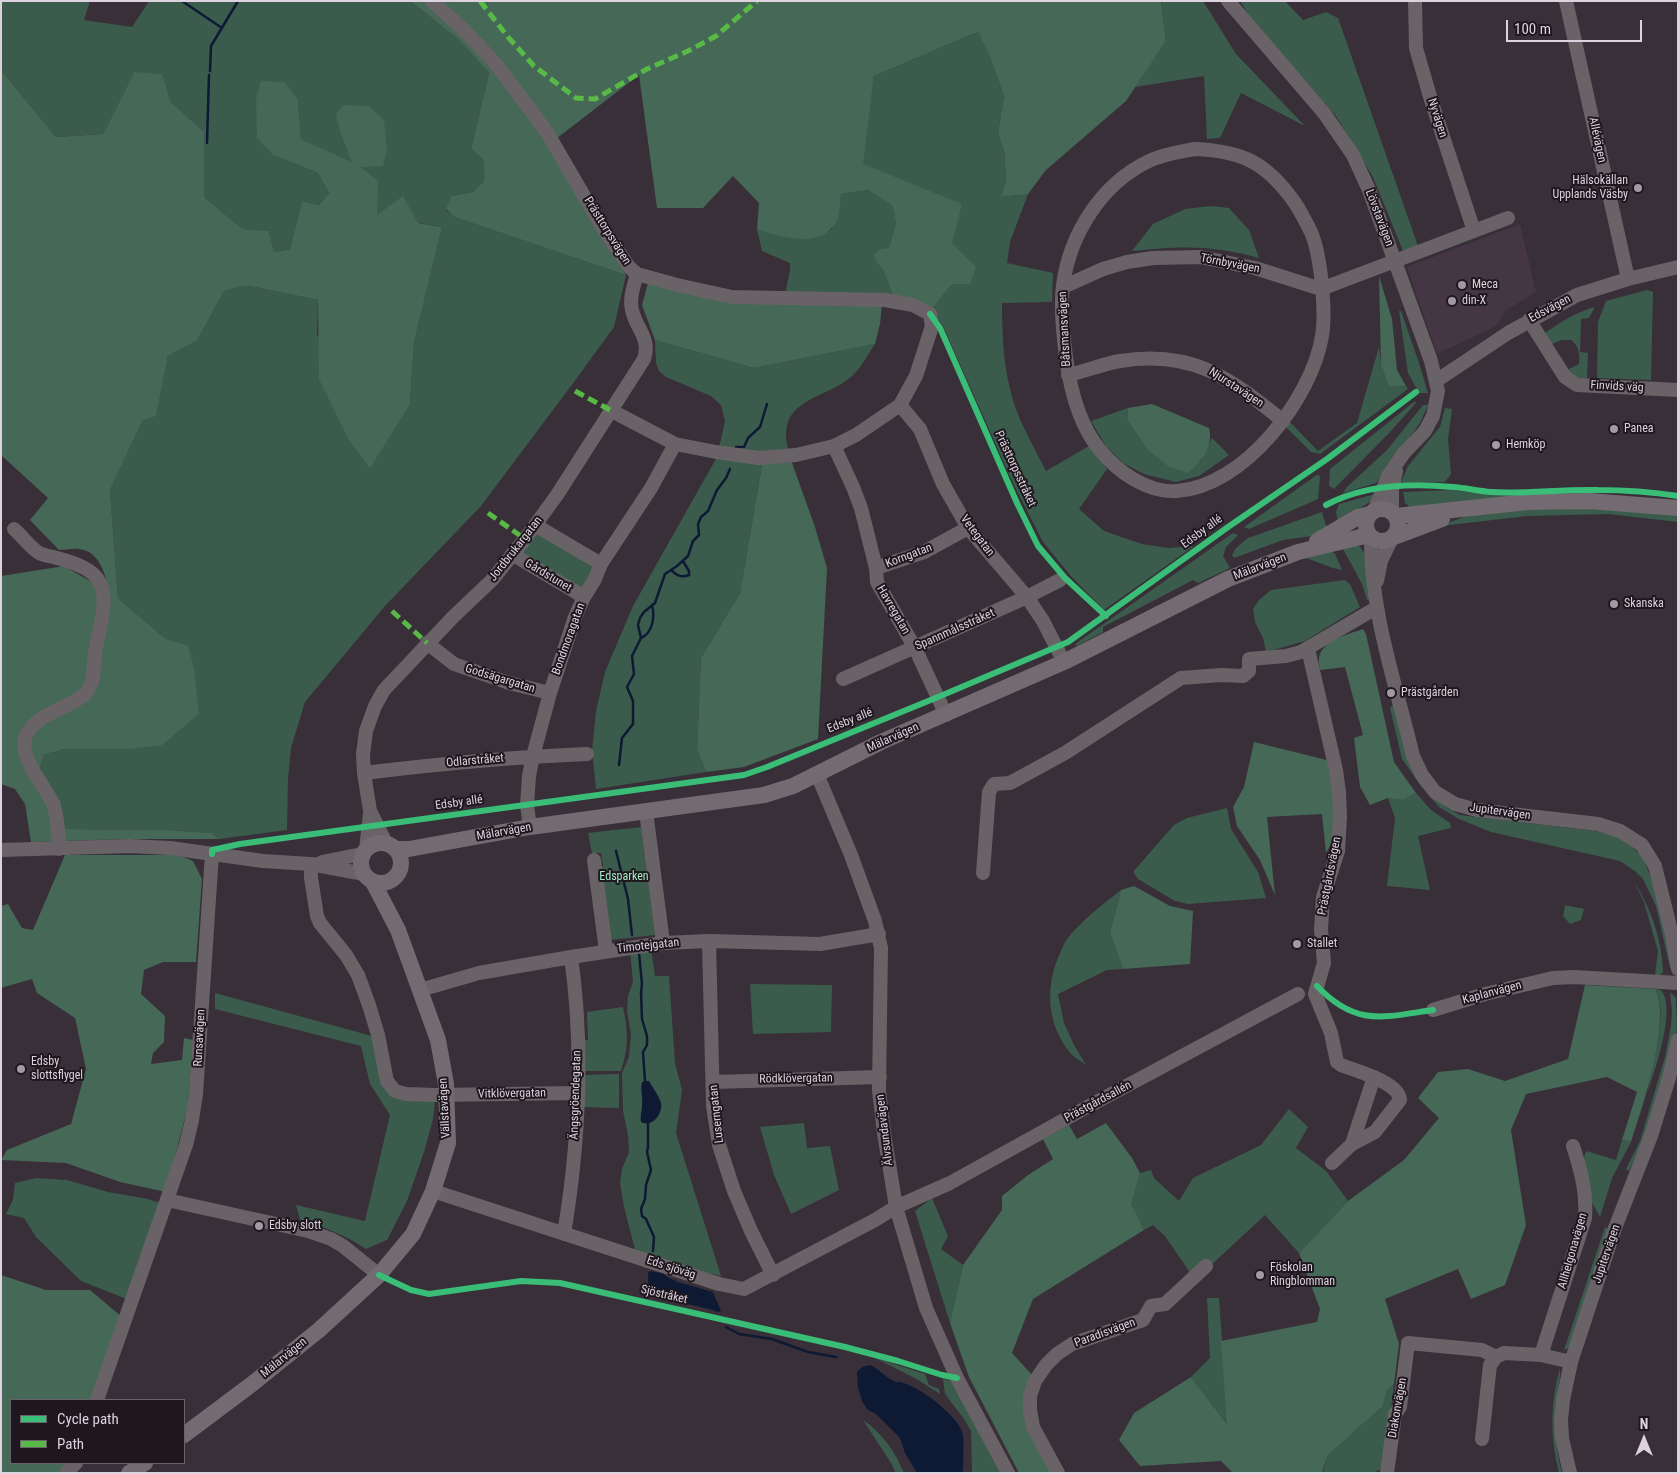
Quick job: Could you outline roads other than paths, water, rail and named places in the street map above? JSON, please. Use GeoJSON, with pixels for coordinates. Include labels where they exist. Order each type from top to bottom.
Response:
{"type":"FeatureCollection","features":[{"type":"Feature","properties":{"kind":"main road"},"geometry":{"type":"LineString","coordinates":[[1470,510],[1393,538],[1379,541],[1370,536],[1366,524],[1372,513],[1383,509],[1394,514],[1470,510],[1528,502],[1589,500],[1678,508]]}},
{"type":"Feature","properties":{"kind":"main road","name":"Mälarvägen"},"geometry":{"type":"LineString","coordinates":[[1298,552],[1358,517],[1372,513]]}},
{"type":"Feature","properties":{"kind":"main road"},"geometry":{"type":"LineString","coordinates":[[1393,538],[1398,528],[1394,514]]}},
{"type":"Feature","properties":{"kind":"main road","name":"Mälarvägen"},"geometry":{"type":"LineString","coordinates":[[390,846],[409,848],[530,827],[764,795],[793,786],[881,742],[1064,662],[1228,579],[1298,552],[1370,536]]}},
{"type":"Feature","properties":{"kind":"main road","name":"Mälarvägen"},"geometry":{"type":"LineString","coordinates":[[398,872],[412,859],[464,839]]}},
{"type":"Feature","properties":{"kind":"main road"},"geometry":{"type":"LineString","coordinates":[[376,843],[390,846],[400,858],[398,872],[387,882],[379,883],[368,878],[361,864],[364,851],[376,843]]}},
{"type":"Feature","properties":{"kind":"main road","name":"Vällstavägen"},"geometry":{"type":"LineString","coordinates":[[398,872],[393,893],[398,930]]}},
{"type":"Feature","properties":{"kind":"main road","name":"Vällstavägen"},"geometry":{"type":"LineString","coordinates":[[368,878],[398,930],[420,990],[438,1040],[447,1095],[448,1143],[433,1191],[413,1234],[379,1275]]}},
{"type":"Feature","properties":{"kind":"main road","name":"Mälarvägen"},"geometry":{"type":"LineString","coordinates":[[185,1434],[319,1330],[379,1275]]}},
{"type":"Feature","properties":{"kind":"main road"},"geometry":{"type":"LineString","coordinates":[[129,1473],[143,1464]]}},
{"type":"Feature","properties":{"kind":"street","name":"Prästtorpsvägen"},"geometry":{"type":"LineString","coordinates":[[432,1],[466,32],[495,63],[529,108],[548,134],[605,232],[629,267],[637,274],[677,285],[732,296],[885,300],[913,305],[930,314],[932,326],[916,376],[900,404]]}},
{"type":"Feature","properties":{"kind":"street","name":"Lövstavägen"},"geometry":{"type":"LineString","coordinates":[[1228,1],[1324,114],[1353,155],[1369,190],[1431,361],[1438,391],[1433,416],[1426,431],[1404,453],[1384,484],[1372,513]]}},
{"type":"Feature","properties":{"kind":"street","name":"Nyvägen"},"geometry":{"type":"LineString","coordinates":[[1416,1],[1414,11],[1416,48],[1474,231]]}},
{"type":"Feature","properties":{"kind":"street","name":"Allévägen"},"geometry":{"type":"LineString","coordinates":[[1566,1],[1628,279]]}},
{"type":"Feature","properties":{"kind":"street","name":"Båtsmansvägen"},"geometry":{"type":"LineString","coordinates":[[1195,149],[1227,151],[1247,158],[1267,171],[1286,190],[1298,209],[1312,234],[1321,289],[1323,307],[1322,336],[1314,366],[1301,394],[1283,421],[1248,459],[1222,476],[1200,486],[1176,491],[1152,488],[1131,478],[1113,465],[1097,447],[1084,424],[1068,375],[1064,342],[1063,287],[1071,251],[1084,222],[1113,185],[1132,170],[1151,160],[1195,149]]}},
{"type":"Feature","properties":{"kind":"street"},"geometry":{"type":"LineString","coordinates":[[1321,289],[1508,218]]}},
{"type":"Feature","properties":{"kind":"street","name":"Törnbyvägen"},"geometry":{"type":"LineString","coordinates":[[1063,287],[1103,269],[1127,262],[1153,258],[1200,257],[1255,268],[1321,289]]}},
{"type":"Feature","properties":{"kind":"street","name":"Edsvägen"},"geometry":{"type":"LineString","coordinates":[[1436,381],[1529,320],[1577,295],[1628,279],[1678,267]]}},
{"type":"Feature","properties":{"kind":"street","name":"Jordbrukargatan"},"geometry":{"type":"LineString","coordinates":[[364,851],[370,811],[364,773],[364,754],[366,731],[375,706],[384,690],[427,643],[492,580],[535,525],[557,495],[644,359],[648,349],[646,340],[635,321],[632,308],[632,293],[637,274]]}},
{"type":"Feature","properties":{"kind":"street","name":"Finvids väg"},"geometry":{"type":"LineString","coordinates":[[1529,320],[1565,377],[1577,385],[1678,390]]}},
{"type":"Feature","properties":{"kind":"street","name":"Njurstavägen"},"geometry":{"type":"LineString","coordinates":[[1068,375],[1119,362],[1141,359],[1167,359],[1190,363],[1211,370],[1251,395],[1283,421]]}},
{"type":"Feature","properties":{"kind":"street"},"geometry":{"type":"LineString","coordinates":[[610,410],[675,444],[759,458],[796,455],[834,446],[856,436],[900,404]]}},
{"type":"Feature","properties":{"kind":"street","name":"Vetegatan"},"geometry":{"type":"LineString","coordinates":[[900,404],[920,429],[943,484],[968,528],[1027,597],[1042,620],[1064,662]]}},
{"type":"Feature","properties":{"kind":"street","name":"Bondmoragatan"},"geometry":{"type":"LineString","coordinates":[[530,827],[527,804],[533,756],[550,693],[571,628],[601,564],[651,488],[675,444]]}},
{"type":"Feature","properties":{"kind":"street","name":"Havregatan"},"geometry":{"type":"LineString","coordinates":[[834,446],[861,508],[876,568],[877,582],[915,648],[946,714]]}},
{"type":"Feature","properties":{"kind":"street","name":"Lövstavägen"},"geometry":{"type":"LineString","coordinates":[[1394,514],[1392,490],[1398,463]]}},
{"type":"Feature","properties":{"kind":"street"},"geometry":{"type":"LineString","coordinates":[[535,525],[601,564]]}},
{"type":"Feature","properties":{"kind":"street","name":"Korngatan"},"geometry":{"type":"LineString","coordinates":[[876,568],[924,552],[968,528]]}},
{"type":"Feature","properties":{"kind":"street"},"geometry":{"type":"LineString","coordinates":[[14,529],[39,553],[80,567],[96,577],[101,585],[103,596],[101,624],[95,650],[93,680],[85,694],[31,727],[25,738],[23,749],[28,761],[54,804],[59,848]]}},
{"type":"Feature","properties":{"kind":"street","name":"Jupitervägen"},"geometry":{"type":"LineString","coordinates":[[1370,536],[1370,560],[1375,601],[1414,756],[1422,775],[1435,792],[1455,804],[1477,810],[1598,824],[1620,831],[1642,845],[1655,866],[1672,935],[1678,969]]}},
{"type":"Feature","properties":{"kind":"street","name":"Jupitervägen"},"geometry":{"type":"LineString","coordinates":[[1375,601],[1381,561],[1393,538]]}},
{"type":"Feature","properties":{"kind":"street","name":"Gårdstunet"},"geometry":{"type":"LineString","coordinates":[[512,554],[584,597]]}},
{"type":"Feature","properties":{"kind":"street","name":"Spannmålsstråket"},"geometry":{"type":"LineString","coordinates":[[843,679],[1027,597],[1060,580]]}},
{"type":"Feature","properties":{"kind":"street"},"geometry":{"type":"LineString","coordinates":[[983,873],[989,792],[994,784],[1010,783],[1065,753],[1181,678],[1221,675],[1243,676],[1249,671],[1249,659],[1286,656],[1308,648],[1375,601]]}},
{"type":"Feature","properties":{"kind":"street","name":"Godsägargatan"},"geometry":{"type":"LineString","coordinates":[[427,643],[454,664],[510,683],[550,693]]}},
{"type":"Feature","properties":{"kind":"street","name":"Prästgårdsvägen"},"geometry":{"type":"LineString","coordinates":[[1308,648],[1336,770],[1340,816],[1338,851],[1323,897],[1321,929],[1324,963],[1315,994],[1331,1033],[1337,1062],[1382,1080],[1398,1092],[1400,1100],[1375,1132],[1352,1144],[1332,1163]]}},
{"type":"Feature","properties":{"kind":"street","name":"Odlarstråket"},"geometry":{"type":"LineString","coordinates":[[364,773],[459,762],[587,754]]}},
{"type":"Feature","properties":{"kind":"street","name":"Älvsundavägen"},"geometry":{"type":"LineString","coordinates":[[816,774],[851,855],[879,934],[881,948],[880,1090],[884,1133],[896,1207],[926,1308],[953,1370],[1008,1473]]}},
{"type":"Feature","properties":{"kind":"street","name":"Jordbrukargatan"},"geometry":{"type":"LineString","coordinates":[[370,811],[390,846]]}},
{"type":"Feature","properties":{"kind":"street"},"geometry":{"type":"LineString","coordinates":[[646,811],[663,943]]}},
{"type":"Feature","properties":{"kind":"street"},"geometry":{"type":"LineString","coordinates":[[1,850],[130,846],[170,848],[262,861],[311,864],[368,878]]}},
{"type":"Feature","properties":{"kind":"street"},"geometry":{"type":"LineString","coordinates":[[311,864],[344,859],[364,851]]}},
{"type":"Feature","properties":{"kind":"street","name":"Runsavägen"},"geometry":{"type":"LineString","coordinates":[[97,1399],[186,1145],[192,1120],[196,1094],[212,854]]}},
{"type":"Feature","properties":{"kind":"street"},"geometry":{"type":"LineString","coordinates":[[594,860],[606,951]]}},
{"type":"Feature","properties":{"kind":"street","name":"Vitklövergatan"},"geometry":{"type":"LineString","coordinates":[[311,864],[311,878],[317,916],[320,924],[346,955],[358,975],[378,1035],[387,1081],[395,1092],[447,1095],[577,1092]]}},
{"type":"Feature","properties":{"kind":"street","name":"Timotejgatan"},"geometry":{"type":"LineString","coordinates":[[420,990],[479,973],[570,956],[663,943],[820,944],[879,934]]}},
{"type":"Feature","properties":{"kind":"street","name":"Luserngatan"},"geometry":{"type":"LineString","coordinates":[[709,942],[713,1106],[719,1145],[734,1191],[773,1275]]}},
{"type":"Feature","properties":{"kind":"street","name":"Ängsgröendegatan"},"geometry":{"type":"LineString","coordinates":[[564,1234],[573,1180],[577,1092],[577,1017],[570,956]]}},
{"type":"Feature","properties":{"kind":"street","name":"Kaplanvägen"},"geometry":{"type":"LineString","coordinates":[[1433,1010],[1493,992],[1553,978],[1574,977],[1678,983]]}},
{"type":"Feature","properties":{"kind":"street","name":"Prästgårdsallén"},"geometry":{"type":"LineString","coordinates":[[896,1207],[950,1183],[1298,994]]}},
{"type":"Feature","properties":{"kind":"street","name":"Jupitervägen"},"geometry":{"type":"LineString","coordinates":[[1570,1473],[1562,1438],[1561,1420],[1571,1362],[1615,1228],[1651,1136],[1669,1078],[1678,1040]]}},
{"type":"Feature","properties":{"kind":"street","name":"Rödklövergatan"},"geometry":{"type":"LineString","coordinates":[[713,1082],[880,1077]]}},
{"type":"Feature","properties":{"kind":"street","name":"Prästgårdsvägen"},"geometry":{"type":"LineString","coordinates":[[1352,1144],[1374,1077]]}},
{"type":"Feature","properties":{"kind":"street","name":"Allhelgonavägen"},"geometry":{"type":"LineString","coordinates":[[1541,1355],[1585,1218],[1584,1180],[1574,1146]]}},
{"type":"Feature","properties":{"kind":"street","name":"Eds sjöväg"},"geometry":{"type":"LineString","coordinates":[[433,1191],[720,1284],[744,1290],[896,1207]]}},
{"type":"Feature","properties":{"kind":"street"},"geometry":{"type":"LineString","coordinates":[[166,1200],[308,1231],[331,1239],[343,1246],[379,1275]]}},
{"type":"Feature","properties":{"kind":"street","name":"Paradisvägen"},"geometry":{"type":"LineString","coordinates":[[1058,1473],[1033,1427],[1030,1410],[1030,1396],[1035,1382],[1046,1365],[1057,1354],[1072,1344],[1143,1320],[1151,1306],[1165,1304],[1206,1266]]}},
{"type":"Feature","properties":{"kind":"street","name":"Diakonvägen"},"geometry":{"type":"LineString","coordinates":[[1388,1473],[1395,1414],[1400,1407],[1408,1343],[1482,1350],[1496,1357]]}},
{"type":"Feature","properties":{"kind":"street"},"geometry":{"type":"LineString","coordinates":[[1482,1439],[1490,1365],[1496,1357],[1504,1353],[1541,1355],[1571,1362]]}},
{"type":"Feature","properties":{"kind":"street"},"geometry":{"type":"LineString","coordinates":[[66,1473],[75,1464]]}},
{"type":"Feature","properties":{"kind":"water"},"geometry":{"type":"Polygon","coordinates":[[[645,1081],[649,1081],[661,1103],[656,1119],[649,1123],[641,1122],[641,1085],[645,1081]]]}},
{"type":"Feature","properties":{"kind":"water"},"geometry":{"type":"Polygon","coordinates":[[[650,1271],[662,1273],[678,1282],[713,1292],[721,1311],[717,1312],[649,1295],[648,1273],[650,1271]]]}},
{"type":"Feature","properties":{"kind":"water"},"geometry":{"type":"Polygon","coordinates":[[[870,1365],[892,1380],[901,1382],[929,1396],[955,1420],[963,1435],[963,1470],[961,1473],[917,1473],[905,1453],[900,1438],[876,1414],[868,1410],[862,1401],[858,1387],[857,1372],[862,1367],[870,1365]]]}},
{"type":"Feature","properties":{"kind":"waterway"},"geometry":{"type":"LineString","coordinates":[[182,1],[222,28]]}},
{"type":"Feature","properties":{"kind":"waterway"},"geometry":{"type":"LineString","coordinates":[[210,71],[211,46],[238,1]]}},
{"type":"Feature","properties":{"kind":"waterway"},"geometry":{"type":"LineString","coordinates":[[207,143],[209,75]]}},
{"type":"Feature","properties":{"kind":"waterway"},"geometry":{"type":"LineString","coordinates":[[736,447],[744,447],[748,438],[760,427],[767,404]]}},
{"type":"Feature","properties":{"kind":"waterway"},"geometry":{"type":"LineString","coordinates":[[619,765],[622,738],[633,724],[633,701],[627,687],[634,674],[632,656],[641,638],[638,625],[640,618],[655,603],[665,574],[688,556],[693,541],[699,535],[698,524],[701,517],[708,511],[717,490],[730,469]]}},
{"type":"Feature","properties":{"kind":"waterway"},"geometry":{"type":"LineString","coordinates":[[671,570],[680,576],[689,575],[689,571],[683,561]]}},
{"type":"Feature","properties":{"kind":"waterway"},"geometry":{"type":"LineString","coordinates":[[641,638],[651,628],[652,605]]}},
{"type":"Feature","properties":{"kind":"waterway"},"geometry":{"type":"LineString","coordinates":[[616,851],[628,899],[632,935]]}},
{"type":"Feature","properties":{"kind":"waterway"},"geometry":{"type":"LineString","coordinates":[[639,953],[642,984],[642,1019],[647,1036],[647,1045],[643,1052],[645,1081]]}},
{"type":"Feature","properties":{"kind":"waterway"},"geometry":{"type":"LineString","coordinates":[[648,1124],[647,1152],[651,1170],[641,1209],[642,1216],[646,1219],[654,1237],[653,1251]]}},
{"type":"Feature","properties":{"kind":"waterway"},"geometry":{"type":"LineString","coordinates":[[726,1327],[739,1334],[772,1339],[808,1352],[836,1357]]}},
{"type":"Feature","properties":{"kind":"place","name":"Hälsokällan Upplands Väsby"},"geometry":{"type":"Point","coordinates":[1638,188]}},
{"type":"Feature","properties":{"kind":"place","name":"Meca"},"geometry":{"type":"Point","coordinates":[1462,285]}},
{"type":"Feature","properties":{"kind":"place","name":"din-X"},"geometry":{"type":"Point","coordinates":[1452,301]}},
{"type":"Feature","properties":{"kind":"place","name":"Panea"},"geometry":{"type":"Point","coordinates":[1614,429]}},
{"type":"Feature","properties":{"kind":"place","name":"Hemköp"},"geometry":{"type":"Point","coordinates":[1496,445]}},
{"type":"Feature","properties":{"kind":"place","name":"Skanska"},"geometry":{"type":"Point","coordinates":[1614,604]}},
{"type":"Feature","properties":{"kind":"place","name":"Prästgården"},"geometry":{"type":"Point","coordinates":[1391,693]}},
{"type":"Feature","properties":{"kind":"place","name":"Stallet"},"geometry":{"type":"Point","coordinates":[1297,944]}},
{"type":"Feature","properties":{"kind":"place","name":"Edsby slottsflygel"},"geometry":{"type":"Point","coordinates":[21,1069]}},
{"type":"Feature","properties":{"kind":"place","name":"Edsby slott"},"geometry":{"type":"Point","coordinates":[259,1226]}},
{"type":"Feature","properties":{"kind":"place","name":"Föskolan Ringblomman"},"geometry":{"type":"Point","coordinates":[1260,1275]}},
{"type":"Feature","properties":{"kind":"park label","name":"Edsparken"},"geometry":{"type":"Point","coordinates":[624,877]}}]}
